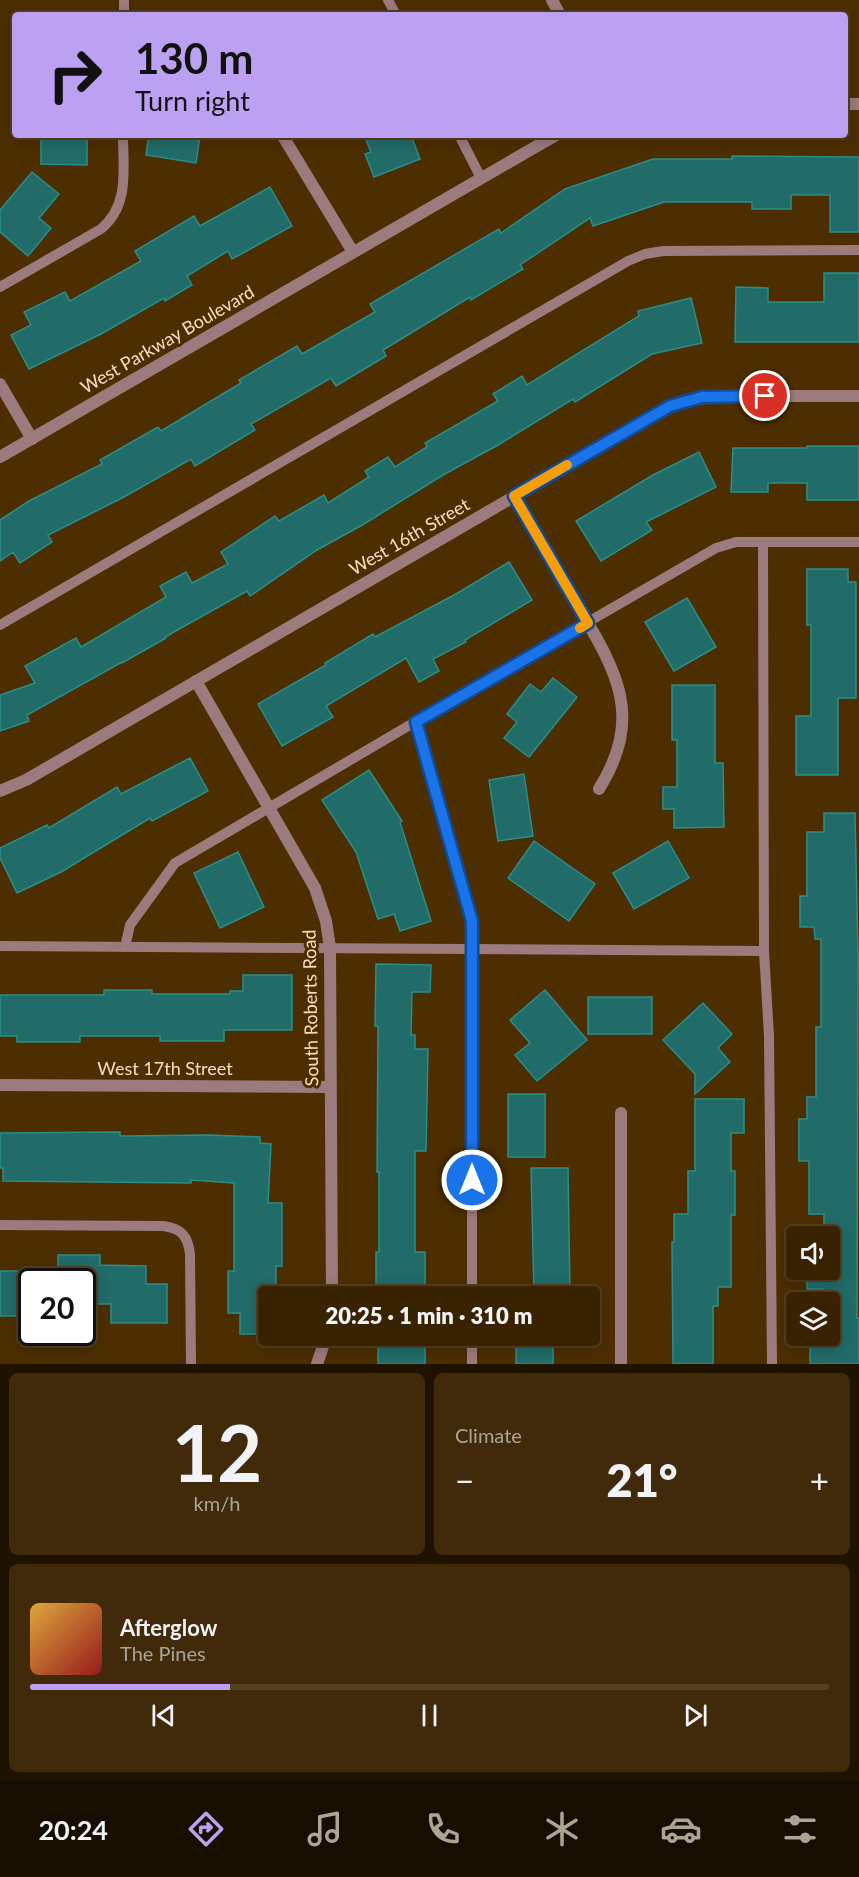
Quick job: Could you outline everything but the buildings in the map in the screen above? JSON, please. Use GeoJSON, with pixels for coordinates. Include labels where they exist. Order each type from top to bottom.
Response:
{"type":"FeatureCollection","features":[{"type":"Feature","properties":{"kind":"street"},"geometry":{"type":"LineString","coordinates":[[284,138],[353,252]]}},
{"type":"Feature","properties":{"kind":"street","name":"West Parkway Boulevard"},"geometry":{"type":"LineString","coordinates":[[0,457],[551,138]]}},
{"type":"Feature","properties":{"kind":"street"},"geometry":{"type":"LineString","coordinates":[[0,384],[32,439]]}},
{"type":"Feature","properties":{"kind":"street","name":"West 16th Street"},"geometry":{"type":"LineString","coordinates":[[0,791],[26,780],[655,414],[685,400],[718,396],[859,396]]}},
{"type":"Feature","properties":{"kind":"street"},"geometry":{"type":"LineString","coordinates":[[514,496],[588,623],[615,675],[623,713],[622,733],[618,752],[610,771],[598,789]]}},
{"type":"Feature","properties":{"kind":"street","name":"South Roberts Road"},"geometry":{"type":"LineString","coordinates":[[196,681],[315,888],[326,921],[330,948],[332,1286]]}},
{"type":"Feature","properties":{"kind":"street","name":"West 17th Street"},"geometry":{"type":"LineString","coordinates":[[0,1085],[330,1087]]}},
{"type":"Feature","properties":{"kind":"street"},"geometry":{"type":"LineString","coordinates":[[621,1113],[621,1364]]}},
{"type":"Feature","properties":{"kind":"street"},"geometry":{"type":"LineString","coordinates":[[317,1364],[323,1346]]}},
{"type":"Feature","properties":{"kind":"lane"},"geometry":{"type":"LineString","coordinates":[[0,287],[110,222],[116,212],[122,192],[123,138]]}},
{"type":"Feature","properties":{"kind":"lane"},"geometry":{"type":"LineString","coordinates":[[461,138],[481,177]]}},
{"type":"Feature","properties":{"kind":"lane"},"geometry":{"type":"LineString","coordinates":[[0,625],[628,261],[645,254],[663,251],[859,250]]}},
{"type":"Feature","properties":{"kind":"lane"},"geometry":{"type":"LineString","coordinates":[[125,947],[130,925],[175,864],[268,807],[716,548],[736,542],[859,542]]}},
{"type":"Feature","properties":{"kind":"lane"},"geometry":{"type":"LineString","coordinates":[[763,542],[764,951],[770,1048],[772,1364]]}},
{"type":"Feature","properties":{"kind":"lane"},"geometry":{"type":"LineString","coordinates":[[416,722],[472,921],[472,1286]]}},
{"type":"Feature","properties":{"kind":"lane"},"geometry":{"type":"LineString","coordinates":[[0,946],[764,951]]}},
{"type":"Feature","properties":{"kind":"lane"},"geometry":{"type":"LineString","coordinates":[[0,1225],[163,1226],[174,1227],[184,1233],[189,1243],[190,1254],[192,1364]]}},
{"type":"Feature","properties":{"kind":"lane"},"geometry":{"type":"LineString","coordinates":[[472,1346],[472,1364]]}},
{"type":"Feature","properties":{"kind":"slow traffic"},"geometry":{"type":"LineString","coordinates":[[567,465],[514,496],[588,623],[580,628]]}},
{"type":"Feature","properties":{"kind":"route"},"geometry":{"type":"LineString","coordinates":[[472,1180],[472,921],[416,722],[588,623],[514,496],[655,414],[685,400],[718,396],[765,396]]}}]}
